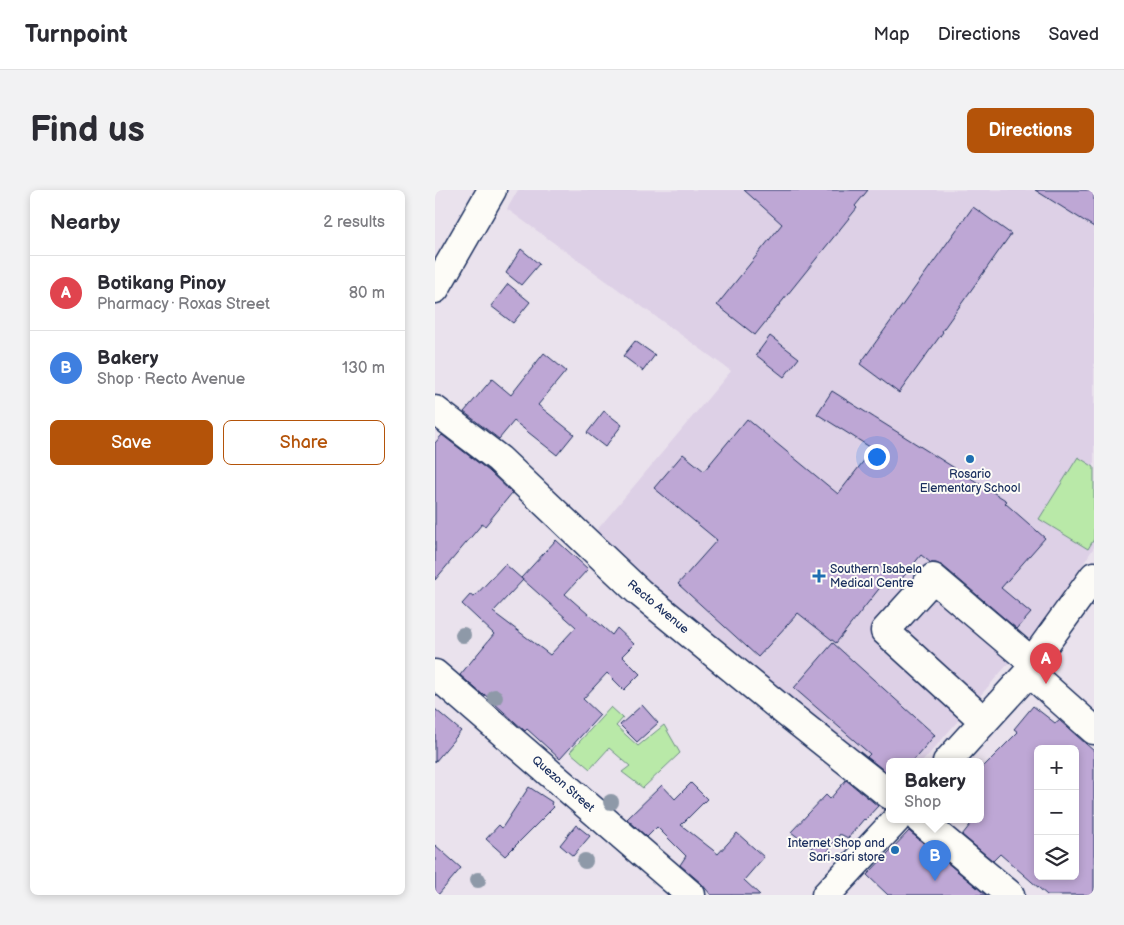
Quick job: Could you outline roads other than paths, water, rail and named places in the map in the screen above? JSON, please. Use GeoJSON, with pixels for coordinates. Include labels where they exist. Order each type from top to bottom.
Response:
{"type":"FeatureCollection","features":[{"type":"Feature","properties":{"kind":"street"},"geometry":{"type":"LineString","coordinates":[[435,289],[492,190]]}},
{"type":"Feature","properties":{"kind":"street","name":"Recto Avenue"},"geometry":{"type":"LineString","coordinates":[[435,410],[499,459],[639,592],[886,792]]}},
{"type":"Feature","properties":{"kind":"street"},"geometry":{"type":"LineString","coordinates":[[951,758],[1030,667],[1094,576]]}},
{"type":"Feature","properties":{"kind":"street"},"geometry":{"type":"LineString","coordinates":[[984,721],[885,631],[933,578],[1030,667],[1094,730]]}},
{"type":"Feature","properties":{"kind":"street","name":"Quezon Street"},"geometry":{"type":"LineString","coordinates":[[435,674],[691,895]]}},
{"type":"Feature","properties":{"kind":"street"},"geometry":{"type":"LineString","coordinates":[[826,895],[893,823]]}},
{"type":"Feature","properties":{"kind":"street"},"geometry":{"type":"LineString","coordinates":[[924,823],[1010,895]]}},
{"type":"Feature","properties":{"kind":"place","name":"Rosario Elementary School"},"geometry":{"type":"Point","coordinates":[970,459]}},
{"type":"Feature","properties":{"kind":"place","name":"Southern Isabela Medical Centre"},"geometry":{"type":"Point","coordinates":[819,576]}},
{"type":"Feature","properties":{"kind":"place","name":"Botikang Pinoy"},"geometry":{"type":"Point","coordinates":[1046,684]}},
{"type":"Feature","properties":{"kind":"place","name":"Internet Shop and Sari-sari store"},"geometry":{"type":"Point","coordinates":[895,850]}},
{"type":"Feature","properties":{"kind":"place","name":"Bakery"},"geometry":{"type":"Point","coordinates":[935,881]}}]}
